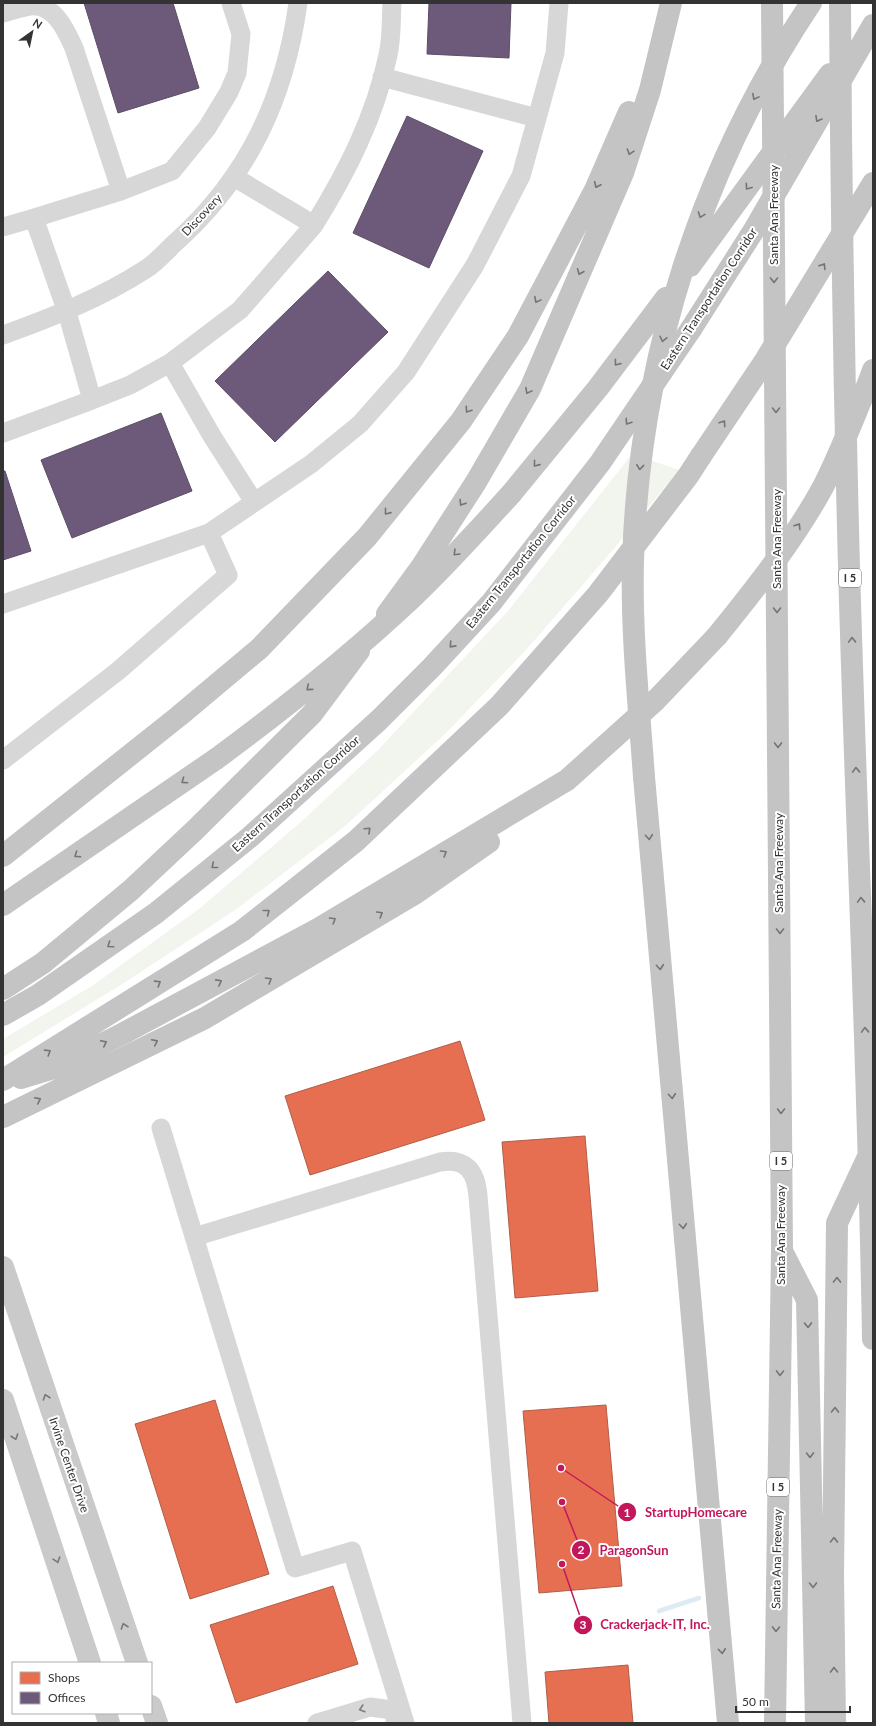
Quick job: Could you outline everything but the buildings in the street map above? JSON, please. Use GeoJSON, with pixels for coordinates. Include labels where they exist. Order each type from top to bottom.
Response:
{"type":"FeatureCollection","features":[{"type":"Feature","properties":{"kind":"highway","name":"Santa Ana Freeway"},"geometry":{"type":"LineString","coordinates":[[772,3],[782,1250],[775,1723]]}},
{"type":"Feature","properties":{"kind":"highway"},"geometry":{"type":"LineString","coordinates":[[728,1723],[646,798],[636,649],[633,563],[640,465],[649,402],[669,316],[686,256],[705,203],[737,130],[785,41],[810,3]]}},
{"type":"Feature","properties":{"kind":"highway","name":"I 5"},"geometry":{"type":"LineString","coordinates":[[840,3],[841,183],[850,576],[870,1153],[873,1339]]}},
{"type":"Feature","properties":{"kind":"highway"},"geometry":{"type":"LineString","coordinates":[[3,856],[179,716],[259,648],[367,537],[461,421],[518,336],[595,190],[622,132],[671,5]]}},
{"type":"Feature","properties":{"kind":"highway"},"geometry":{"type":"LineString","coordinates":[[3,989],[43,963],[131,890],[195,830],[312,714],[422,566],[476,482],[530,388],[623,173],[650,90],[671,5]]}},
{"type":"Feature","properties":{"kind":"highway"},"geometry":{"type":"LineString","coordinates":[[3,905],[216,759],[295,700],[400,609],[464,546],[511,494],[598,388],[666,298],[834,68],[873,22]]}},
{"type":"Feature","properties":{"kind":"highway","name":"Eastern Transportation Corridor"},"geometry":{"type":"LineString","coordinates":[[3,1015],[38,995],[156,913],[250,837],[379,720],[422,678],[491,602],[595,469],[691,329],[754,230],[873,25]]}},
{"type":"Feature","properties":{"kind":"highway"},"geometry":{"type":"LineString","coordinates":[[3,1082],[242,931],[356,841],[499,706],[598,594],[688,476],[766,359],[873,183]]}},
{"type":"Feature","properties":{"kind":"highway"},"geometry":{"type":"LineString","coordinates":[[3,1117],[205,1018],[409,897],[497,837],[567,780],[656,700],[717,636],[756,588],[789,540],[823,486],[868,386],[873,370]]}},
{"type":"Feature","properties":{"kind":"highway"},"geometry":{"type":"LineString","coordinates":[[3,1082],[54,1068],[122,1034],[290,944],[567,780]]}},
{"type":"Feature","properties":{"kind":"highway"},"geometry":{"type":"LineString","coordinates":[[835,1723],[833,1574],[837,1223],[870,1153]]}},
{"type":"Feature","properties":{"kind":"highway"},"geometry":{"type":"LineString","coordinates":[[782,1250],[807,1300],[816,1723]]}},
{"type":"Feature","properties":{"kind":"main road","name":"Irvine Center Drive"},"geometry":{"type":"LineString","coordinates":[[3,1267],[136,1662]]}},
{"type":"Feature","properties":{"kind":"main road"},"geometry":{"type":"LineString","coordinates":[[3,1400],[90,1662]]}},
{"type":"Feature","properties":{"kind":"main road"},"geometry":{"type":"LineString","coordinates":[[152,1709],[157,1723]]}},
{"type":"Feature","properties":{"kind":"street","name":"Discovery"},"geometry":{"type":"LineString","coordinates":[[3,335],[67,312],[147,268],[196,224],[234,177],[252,148],[272,109],[286,67],[298,3]]}},
{"type":"Feature","properties":{"kind":"street"},"geometry":{"type":"LineString","coordinates":[[3,433],[130,385],[170,363],[240,310],[314,225],[340,183],[369,122],[389,54],[392,3]]}},
{"type":"Feature","properties":{"kind":"street"},"geometry":{"type":"LineString","coordinates":[[3,604],[209,533],[310,464],[360,424],[406,372],[475,265],[521,176],[555,53],[559,3]]}},
{"type":"Feature","properties":{"kind":"street"},"geometry":{"type":"LineString","coordinates":[[3,13],[30,6],[43,6],[64,26],[74,48],[122,191]]}},
{"type":"Feature","properties":{"kind":"street"},"geometry":{"type":"LineString","coordinates":[[3,227],[122,191],[172,171],[207,128],[229,92],[237,73],[241,34],[234,6]]}},
{"type":"Feature","properties":{"kind":"street"},"geometry":{"type":"LineString","coordinates":[[382,77],[537,118]]}},
{"type":"Feature","properties":{"kind":"street"},"geometry":{"type":"LineString","coordinates":[[234,177],[314,225]]}},
{"type":"Feature","properties":{"kind":"street"},"geometry":{"type":"LineString","coordinates":[[34,218],[67,312],[92,400]]}},
{"type":"Feature","properties":{"kind":"street"},"geometry":{"type":"LineString","coordinates":[[170,363],[212,436],[254,502]]}},
{"type":"Feature","properties":{"kind":"street"},"geometry":{"type":"LineString","coordinates":[[3,760],[118,671],[228,575],[209,533]]}},
{"type":"Feature","properties":{"kind":"street"},"geometry":{"type":"LineString","coordinates":[[161,1128],[295,1568],[352,1551],[390,1674],[399,1719]]}},
{"type":"Feature","properties":{"kind":"street"},"geometry":{"type":"LineString","coordinates":[[194,1237],[440,1162],[450,1160],[463,1164],[472,1172],[477,1182],[522,1723]]}},
{"type":"Feature","properties":{"kind":"street"},"geometry":{"type":"LineString","coordinates":[[316,1723],[370,1707],[399,1719]]}},
{"type":"Feature","properties":{"kind":"shaded area"},"geometry":{"type":"Polygon","coordinates":[[[632,454],[679,470],[612,551],[526,650],[445,734],[345,826],[238,908],[124,983],[3,1057],[3,1039],[92,986],[199,909],[302,821],[377,751],[508,611],[632,454]]]}},
{"type":"Feature","properties":{"kind":"waterway"},"geometry":{"type":"LineString","coordinates":[[659,1611],[699,1598]]}},
{"type":"Feature","properties":{"kind":"place","name":"StartupHomecare"},"geometry":{"type":"Point","coordinates":[561,1468]}},
{"type":"Feature","properties":{"kind":"place","name":"ParagonSun"},"geometry":{"type":"Point","coordinates":[562,1502]}},
{"type":"Feature","properties":{"kind":"place","name":"Crackerjack-IT, Inc."},"geometry":{"type":"Point","coordinates":[562,1564]}}]}
